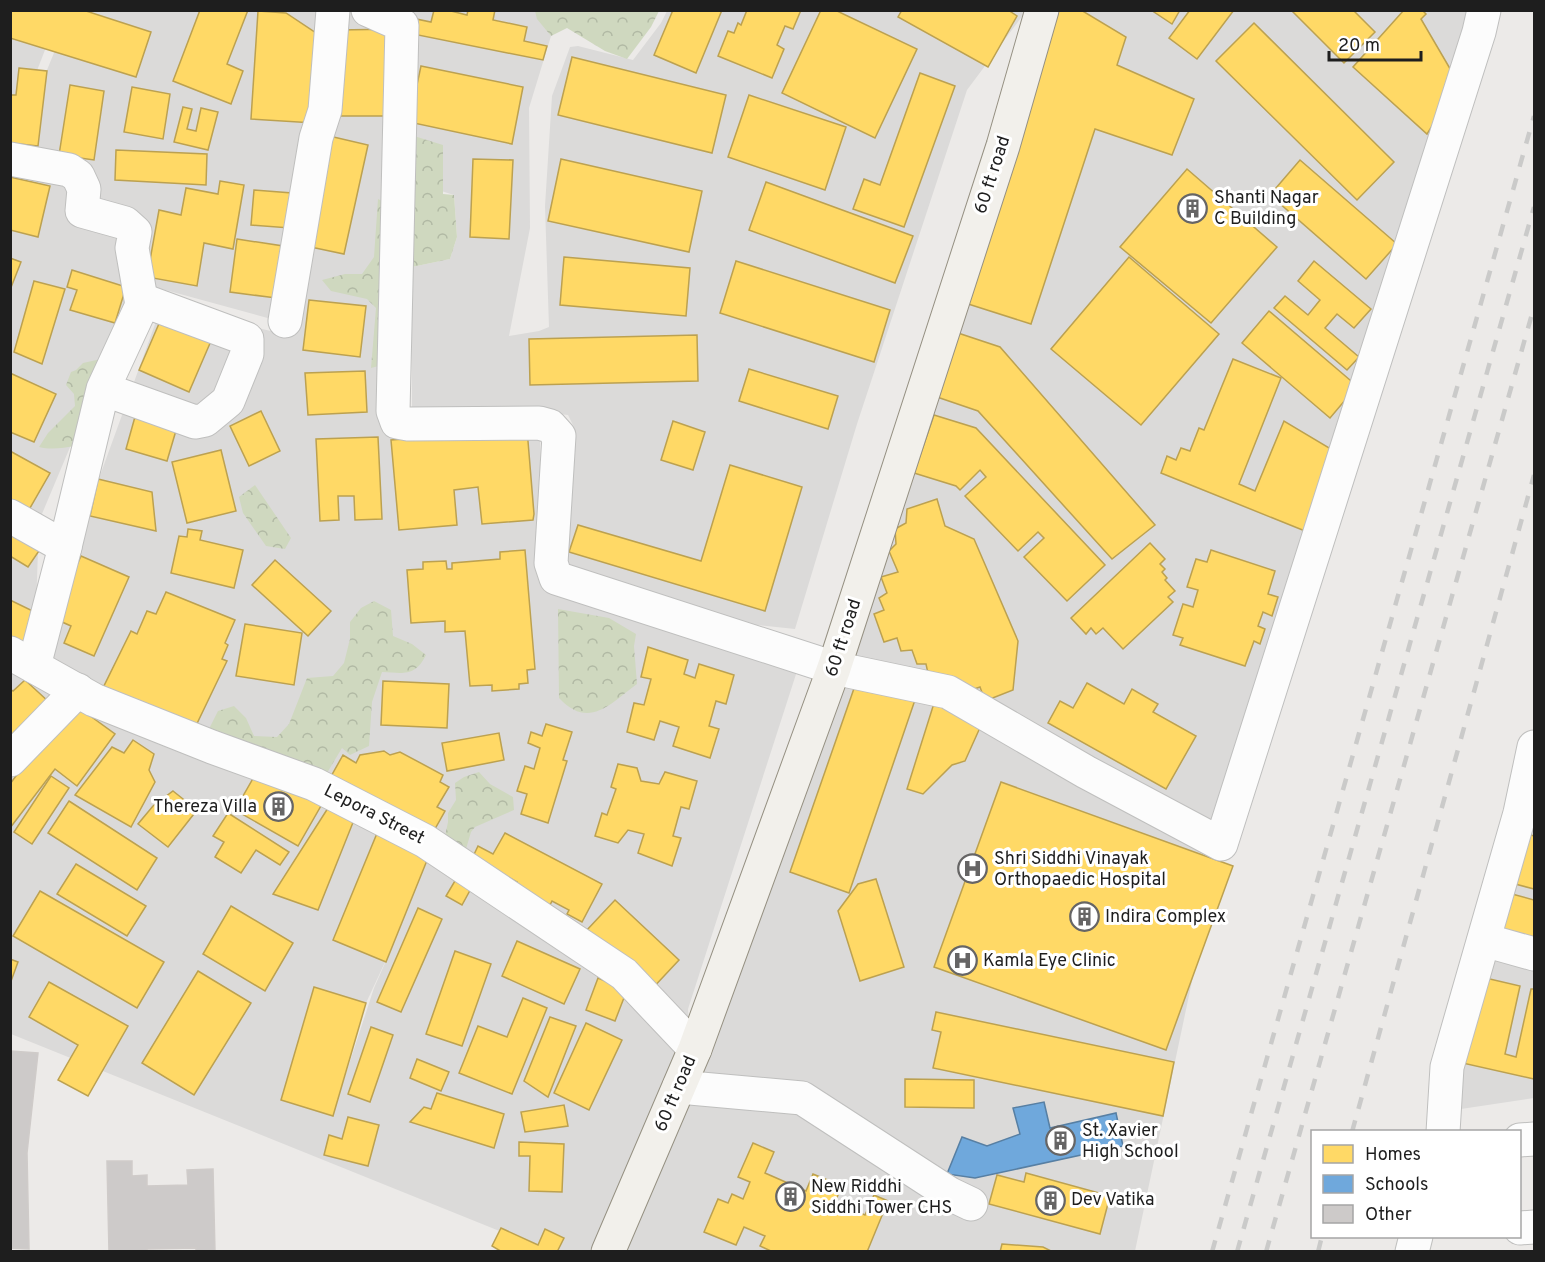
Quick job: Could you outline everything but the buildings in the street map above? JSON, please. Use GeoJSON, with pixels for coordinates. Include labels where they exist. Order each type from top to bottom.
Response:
{"type":"FeatureCollection","features":[{"type":"Feature","properties":{"kind":"street"},"geometry":{"type":"LineString","coordinates":[[285,321],[316,138],[326,110],[333,10]]}},
{"type":"Feature","properties":{"kind":"street"},"geometry":{"type":"LineString","coordinates":[[368,10],[402,25],[393,411],[397,422],[408,424],[538,423],[550,426],[559,436],[551,563],[556,578],[834,668],[948,692],[1086,772],[1221,844],[1474,18]]}},
{"type":"Feature","properties":{"kind":"street","name":"60 ft road"},"geometry":{"type":"LineString","coordinates":[[609,1251],[695,1048],[834,668],[1003,146],[1042,10]]}},
{"type":"Feature","properties":{"kind":"street"},"geometry":{"type":"LineString","coordinates":[[10,159],[69,170],[78,176],[84,189],[82,211],[126,223],[135,232],[132,248],[142,305],[103,389],[65,547],[22,659]]}},
{"type":"Feature","properties":{"kind":"street"},"geometry":{"type":"LineString","coordinates":[[103,389],[195,422],[205,420],[228,401],[247,354],[247,339],[150,303],[142,305]]}},
{"type":"Feature","properties":{"kind":"street"},"geometry":{"type":"LineString","coordinates":[[10,516],[65,547]]}},
{"type":"Feature","properties":{"kind":"street","name":"Lepora Street"},"geometry":{"type":"LineString","coordinates":[[22,659],[94,700],[204,744],[314,784],[425,841],[624,974],[695,1048]]}},
{"type":"Feature","properties":{"kind":"street"},"geometry":{"type":"LineString","coordinates":[[10,760],[78,690]]}},
{"type":"Feature","properties":{"kind":"street"},"geometry":{"type":"LineString","coordinates":[[1443,1130],[1447,1067],[1520,813],[1534,747]]}},
{"type":"Feature","properties":{"kind":"street"},"geometry":{"type":"LineString","coordinates":[[1484,940],[1534,954]]}},
{"type":"Feature","properties":{"kind":"street"},"geometry":{"type":"LineString","coordinates":[[679,1088],[802,1098],[950,1194],[971,1204]]}},
{"type":"Feature","properties":{"kind":"shaded area"},"geometry":{"type":"Polygon","coordinates":[[[361,10],[402,25],[389,413],[540,431],[542,545],[556,588],[798,668],[688,1009],[689,1028],[579,933],[40,664],[81,528],[162,305],[287,335],[333,11],[361,10]]]}},
{"type":"Feature","properties":{"kind":"shaded area"},"geometry":{"type":"Polygon","coordinates":[[[408,10],[535,11],[551,36],[529,108],[530,228],[509,336],[549,327],[545,206],[552,96],[570,47],[578,46],[633,60],[661,23],[667,11],[1026,11],[967,90],[857,424],[795,629],[727,622],[569,567],[564,558],[565,533],[575,429],[568,415],[527,410],[412,413],[412,267],[450,259],[457,237],[454,195],[435,189],[414,136],[408,10]]]}},
{"type":"Feature","properties":{"kind":"shaded area"},"geometry":{"type":"Polygon","coordinates":[[[11,11],[60,11],[11,138],[11,11]]]}},
{"type":"Feature","properties":{"kind":"shaded area"},"geometry":{"type":"Polygon","coordinates":[[[71,11],[326,11],[282,322],[147,285],[97,383],[39,521],[34,666],[10,653],[10,161],[71,11]]]}},
{"type":"Feature","properties":{"kind":"shaded area"},"geometry":{"type":"Polygon","coordinates":[[[1042,11],[1484,11],[1221,844],[1135,1251],[549,1251],[11,1034],[10,658],[314,784],[573,946],[689,1048],[1042,11]],[[393,945],[366,1003],[340,1092],[374,988],[393,945]]]}},
{"type":"Feature","properties":{"kind":"shaded area"},"geometry":{"type":"Polygon","coordinates":[[[1534,764],[1534,1098],[1461,1109],[1451,1065],[1534,764]]]}},
{"type":"Feature","properties":{"kind":"green space"},"geometry":{"type":"Polygon","coordinates":[[[535,10],[659,11],[651,27],[627,59],[605,51],[567,28],[551,36],[537,19],[535,10]]]}},
{"type":"Feature","properties":{"kind":"green space"},"geometry":{"type":"Polygon","coordinates":[[[414,136],[443,145],[443,194],[454,195],[457,237],[450,259],[412,267],[414,136]]]}},
{"type":"Feature","properties":{"kind":"green space"},"geometry":{"type":"Polygon","coordinates":[[[378,199],[390,205],[386,364],[371,368],[376,308],[367,299],[331,291],[322,280],[345,274],[362,274],[374,257],[378,199]]]}},
{"type":"Feature","properties":{"kind":"green space"},"geometry":{"type":"Polygon","coordinates":[[[101,359],[99,440],[61,448],[39,447],[48,433],[75,406],[74,394],[66,385],[71,372],[83,363],[101,359]]]}},
{"type":"Feature","properties":{"kind":"green space"},"geometry":{"type":"Polygon","coordinates":[[[255,485],[291,538],[285,549],[266,546],[243,513],[239,497],[255,485]]]}},
{"type":"Feature","properties":{"kind":"green space"},"geometry":{"type":"Polygon","coordinates":[[[374,601],[391,610],[393,636],[412,644],[426,655],[418,667],[408,672],[382,672],[372,702],[369,746],[350,755],[342,748],[324,778],[208,731],[218,711],[234,706],[246,718],[254,736],[277,737],[289,724],[307,678],[333,676],[344,663],[350,639],[350,622],[361,608],[374,601]]]}},
{"type":"Feature","properties":{"kind":"green space"},"geometry":{"type":"Polygon","coordinates":[[[558,609],[609,618],[636,634],[634,646],[637,684],[608,706],[590,713],[580,712],[559,698],[558,609]]]}},
{"type":"Feature","properties":{"kind":"green space"},"geometry":{"type":"Polygon","coordinates":[[[479,772],[490,784],[513,797],[514,810],[475,827],[471,832],[466,849],[444,841],[448,813],[456,800],[455,783],[479,772]]]}},
{"type":"Feature","properties":{"kind":"railway"},"geometry":{"type":"LineString","coordinates":[[1212,1252],[1534,116]]}},
{"type":"Feature","properties":{"kind":"railway"},"geometry":{"type":"LineString","coordinates":[[1237,1252],[1534,207]]}},
{"type":"Feature","properties":{"kind":"railway"},"geometry":{"type":"LineString","coordinates":[[1266,1252],[1534,307]]}},
{"type":"Feature","properties":{"kind":"railway"},"geometry":{"type":"LineString","coordinates":[[1353,1130],[1534,475]]}},
{"type":"Feature","properties":{"kind":"railway"},"geometry":{"type":"LineString","coordinates":[[1318,1252],[1322,1238]]}},
{"type":"Feature","properties":{"kind":"place","name":"Shanti Nagar C Building"},"geometry":{"type":"Point","coordinates":[1193,208]}},
{"type":"Feature","properties":{"kind":"place","name":"Thereza Villa"},"geometry":{"type":"Point","coordinates":[278,807]}},
{"type":"Feature","properties":{"kind":"place","name":"Shri Siddhi Vinayak Orthopaedic Hospital"},"geometry":{"type":"Point","coordinates":[973,869]}},
{"type":"Feature","properties":{"kind":"place","name":"Indira Complex"},"geometry":{"type":"Point","coordinates":[1084,917]}},
{"type":"Feature","properties":{"kind":"place","name":"Kamla Eye Clinic"},"geometry":{"type":"Point","coordinates":[962,961]}},
{"type":"Feature","properties":{"kind":"place","name":"St. Xavier High School"},"geometry":{"type":"Point","coordinates":[1061,1141]}},
{"type":"Feature","properties":{"kind":"place","name":"New Riddhi Siddhi Tower CHS"},"geometry":{"type":"Point","coordinates":[790,1197]}},
{"type":"Feature","properties":{"kind":"place","name":"Dev Vatika"},"geometry":{"type":"Point","coordinates":[1050,1200]}}]}
